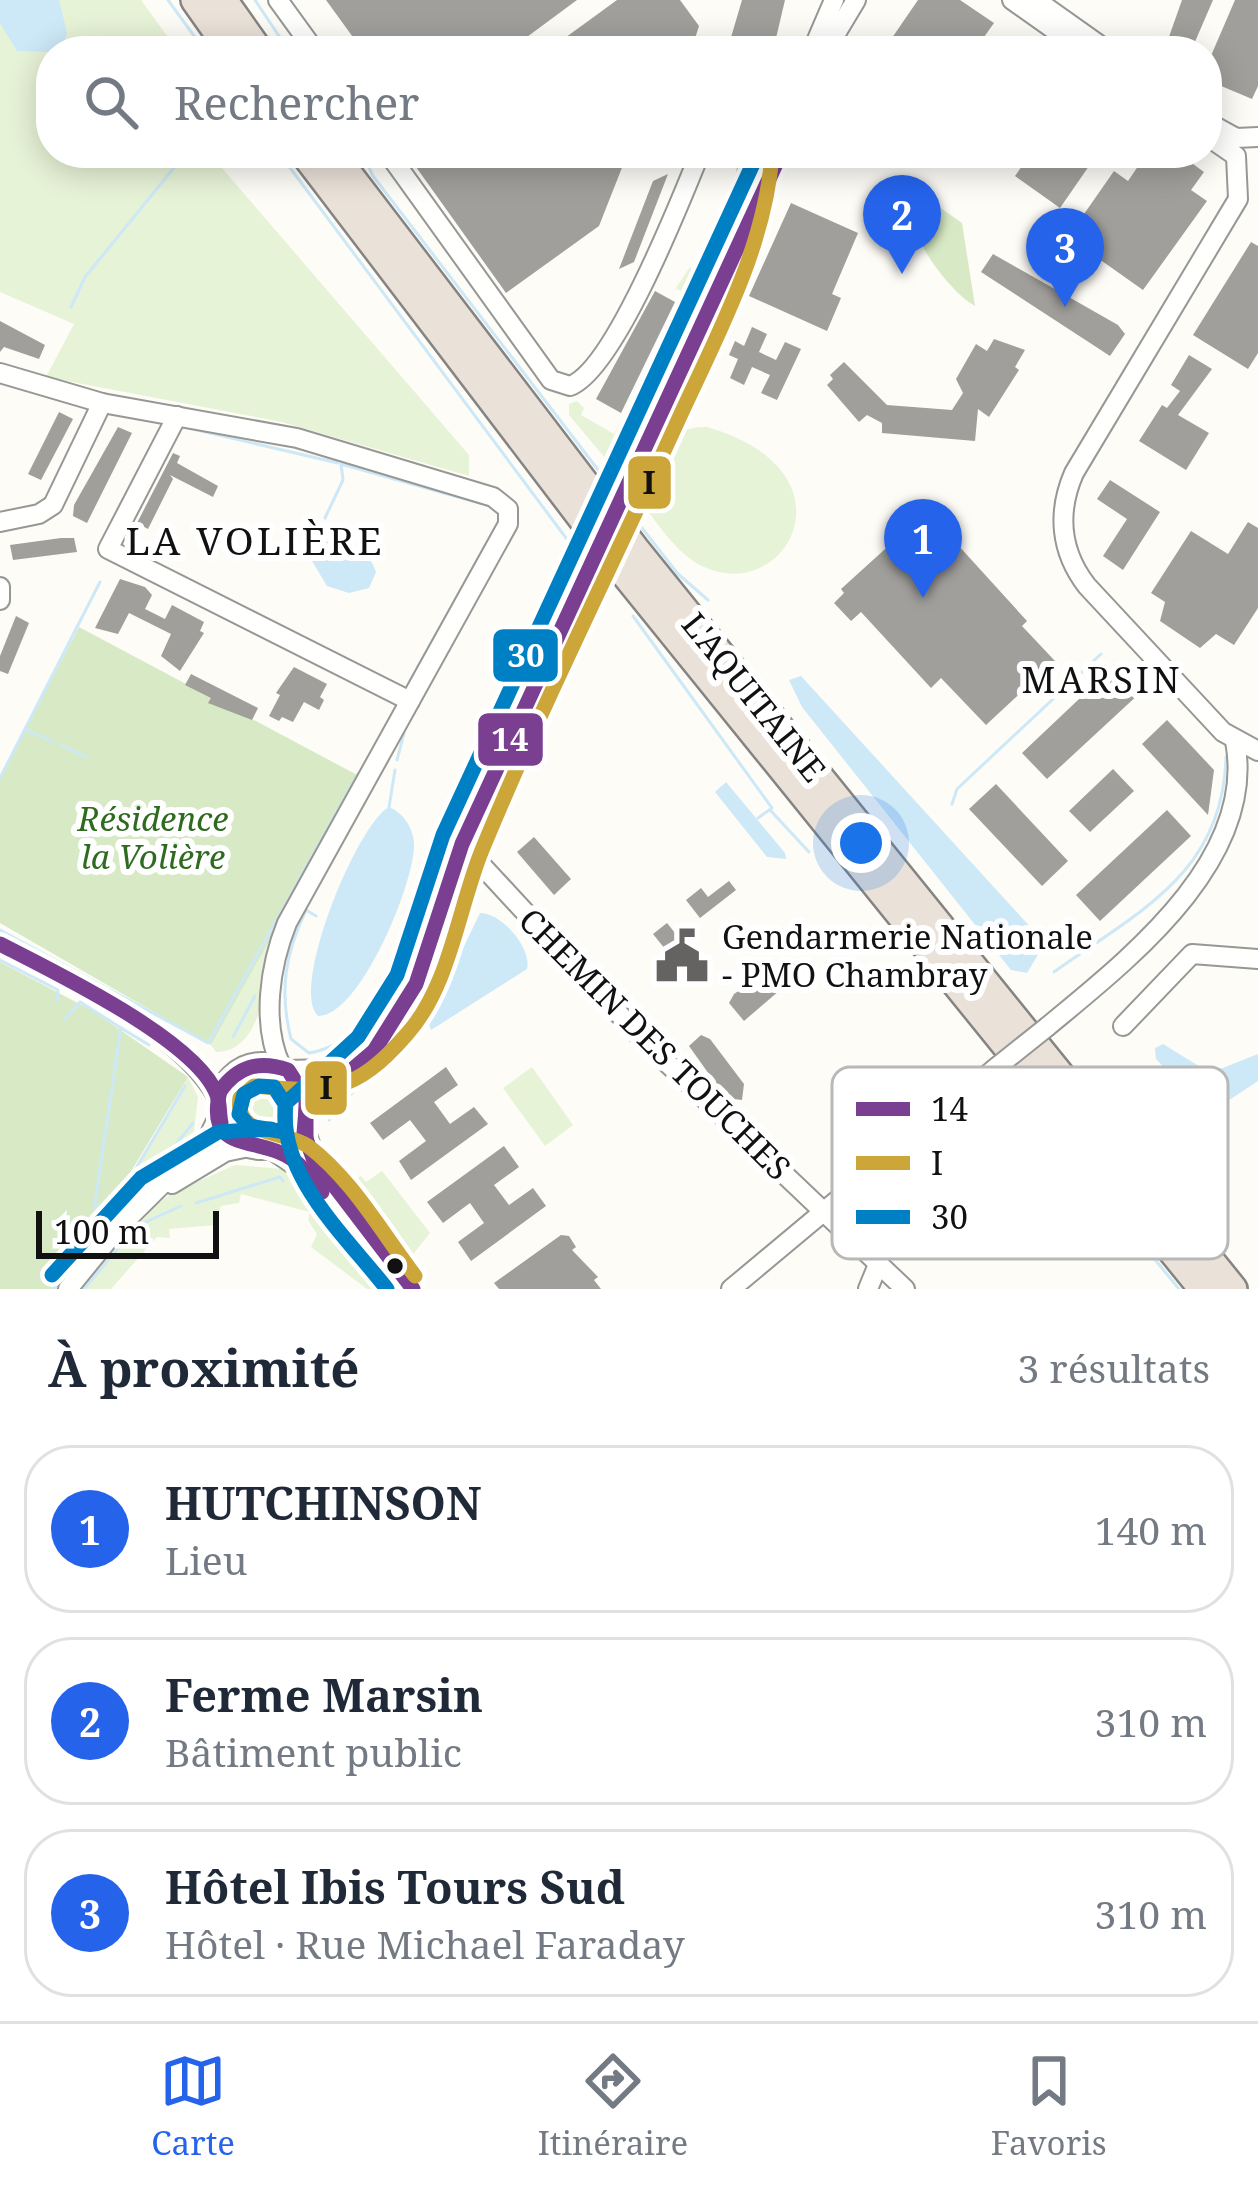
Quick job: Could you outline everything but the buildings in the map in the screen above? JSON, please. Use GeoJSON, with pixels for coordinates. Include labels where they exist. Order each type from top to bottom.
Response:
{"type":"FeatureCollection","features":[{"type":"Feature","properties":{"kind":"highway"},"geometry":{"type":"LineString","coordinates":[[195,0],[220,36]]}},
{"type":"Feature","properties":{"kind":"highway"},"geometry":{"type":"LineString","coordinates":[[223,0],[249,36]]}},
{"type":"Feature","properties":{"kind":"highway"},"geometry":{"type":"LineString","coordinates":[[233,0],[252,36]]}},
{"type":"Feature","properties":{"kind":"highway","name":"L'AQUITAINE"},"geometry":{"type":"LineString","coordinates":[[315,168],[604,549],[1023,1067]]}},
{"type":"Feature","properties":{"kind":"highway","name":"L'AQUITAINE"},"geometry":{"type":"LineString","coordinates":[[343,168],[634,550],[1053,1067]]}},
{"type":"Feature","properties":{"kind":"highway","name":"L'AQUITAINE"},"geometry":{"type":"LineString","coordinates":[[1179,1259],[1203,1289]]}},
{"type":"Feature","properties":{"kind":"highway","name":"L'AQUITAINE"},"geometry":{"type":"LineString","coordinates":[[1209,1259],[1233,1289]]}},
{"type":"Feature","properties":{"kind":"street"},"geometry":{"type":"LineString","coordinates":[[278,0],[304,36]]}},
{"type":"Feature","properties":{"kind":"street"},"geometry":{"type":"LineString","coordinates":[[818,36],[833,0]]}},
{"type":"Feature","properties":{"kind":"street"},"geometry":{"type":"LineString","coordinates":[[832,36],[847,0]]}},
{"type":"Feature","properties":{"kind":"street"},"geometry":{"type":"LineString","coordinates":[[834,36],[856,0]]}},
{"type":"Feature","properties":{"kind":"street"},"geometry":{"type":"LineString","coordinates":[[1012,0],[1063,36]]}},
{"type":"Feature","properties":{"kind":"street"},"geometry":{"type":"LineString","coordinates":[[1036,0],[1087,36]]}},
{"type":"Feature","properties":{"kind":"street"},"geometry":{"type":"LineString","coordinates":[[1244,150],[1258,176]]}},
{"type":"Feature","properties":{"kind":"street"},"geometry":{"type":"LineString","coordinates":[[997,1067],[1158,935],[1200,892],[1226,844],[1252,772],[1235,741],[1087,586],[1068,552],[1062,520],[1078,465],[1238,199],[1244,150]]}},
{"type":"Feature","properties":{"kind":"street"},"geometry":{"type":"LineString","coordinates":[[399,168],[551,380],[570,386],[587,377],[669,232],[694,168]]}},
{"type":"Feature","properties":{"kind":"street"},"geometry":{"type":"LineString","coordinates":[[152,1196],[225,1152],[272,1150],[291,1141],[305,1116],[374,1051],[397,1016],[423,968],[462,844],[705,311],[757,168]]}},
{"type":"Feature","properties":{"kind":"street"},"geometry":{"type":"LineString","coordinates":[[0,373],[101,403],[297,438],[493,497],[508,509],[508,524],[287,922],[274,957],[270,1007],[285,1068],[302,1088],[318,1166],[413,1289]]}},
{"type":"Feature","properties":{"kind":"street"},"geometry":{"type":"LineString","coordinates":[[0,521],[39,514],[53,505],[101,403]]}},
{"type":"Feature","properties":{"kind":"street"},"geometry":{"type":"LineString","coordinates":[[177,416],[109,550],[410,701]]}},
{"type":"Feature","properties":{"kind":"street"},"geometry":{"type":"LineString","coordinates":[[0,586],[0,600]]}},
{"type":"Feature","properties":{"kind":"street"},"geometry":{"type":"LineString","coordinates":[[1235,741],[1258,751]]}},
{"type":"Feature","properties":{"kind":"street","name":"CHEMIN DES TOUCHES"},"geometry":{"type":"LineString","coordinates":[[462,844],[644,1042],[832,1220]]}},
{"type":"Feature","properties":{"kind":"street"},"geometry":{"type":"LineString","coordinates":[[0,944],[76,984],[167,1043],[222,1068],[245,1065],[306,1073],[333,1066],[397,1016]]}},
{"type":"Feature","properties":{"kind":"street"},"geometry":{"type":"LineString","coordinates":[[1123,1026],[1192,954],[1258,959]]}},
{"type":"Feature","properties":{"kind":"street"},"geometry":{"type":"LineString","coordinates":[[68,1289],[207,1140],[226,1080],[245,1065],[270,1007]]}},
{"type":"Feature","properties":{"kind":"street"},"geometry":{"type":"LineString","coordinates":[[167,1043],[204,1076],[228,1135],[244,1148]]}},
{"type":"Feature","properties":{"kind":"street"},"geometry":{"type":"LineString","coordinates":[[272,1150],[307,1174],[398,1289]]}},
{"type":"Feature","properties":{"kind":"street"},"geometry":{"type":"LineString","coordinates":[[731,1289],[832,1203]]}},
{"type":"Feature","properties":{"kind":"street","name":"CHEMIN DES TOUCHES"},"geometry":{"type":"LineString","coordinates":[[876,1259],[904,1289]]}},
{"type":"Feature","properties":{"kind":"street"},"geometry":{"type":"LineString","coordinates":[[868,1289],[879,1262]]}},
{"type":"Feature","properties":{"kind":"green space"},"geometry":{"type":"Polygon","coordinates":[[[0,0],[141,0],[167,36],[36,36],[36,168],[222,168],[469,455],[469,476],[282,422],[46,377],[74,324],[0,292],[0,0]]]}},
{"type":"Feature","properties":{"kind":"green space"},"geometry":{"type":"Polygon","coordinates":[[[905,183],[962,223],[975,306],[951,285],[923,246],[900,192],[905,183]]]}},
{"type":"Feature","properties":{"kind":"green space"},"geometry":{"type":"Polygon","coordinates":[[[718,230],[700,288],[616,471],[569,415],[569,404],[577,401],[584,408],[581,415],[614,434],[688,296],[676,288],[690,267],[699,277],[718,230]]]}},
{"type":"Feature","properties":{"kind":"green space"},"geometry":{"type":"Polygon","coordinates":[[[707,427],[754,447],[783,473],[795,501],[794,528],[782,551],[761,567],[734,574],[693,561],[665,534],[634,492],[660,446],[680,432],[707,427]]]}},
{"type":"Feature","properties":{"kind":"green space","name":"Résidence la Volière"},"geometry":{"type":"Polygon","coordinates":[[[79,627],[361,777],[211,1045],[0,923],[0,778],[79,627]]]}},
{"type":"Feature","properties":{"kind":"green space"},"geometry":{"type":"Polygon","coordinates":[[[273,934],[254,1024],[233,1048],[216,1052],[211,1045],[273,934]]]}},
{"type":"Feature","properties":{"kind":"green space"},"geometry":{"type":"Polygon","coordinates":[[[0,962],[93,1011],[188,1077],[60,1289],[0,1289],[0,962]]]}},
{"type":"Feature","properties":{"kind":"green space"},"geometry":{"type":"Polygon","coordinates":[[[532,1067],[573,1125],[545,1146],[503,1088],[532,1067]]]}},
{"type":"Feature","properties":{"kind":"green space"},"geometry":{"type":"Polygon","coordinates":[[[262,1074],[286,1083],[295,1107],[286,1131],[262,1140],[238,1131],[229,1107],[238,1083],[262,1074]]]}},
{"type":"Feature","properties":{"kind":"green space"},"geometry":{"type":"Polygon","coordinates":[[[188,1077],[198,1097],[194,1131],[88,1250],[188,1077]]]}},
{"type":"Feature","properties":{"kind":"green space"},"geometry":{"type":"Polygon","coordinates":[[[235,1165],[282,1169],[380,1289],[367,1289],[311,1247],[317,1234],[308,1220],[310,1212],[241,1194],[239,1203],[221,1206],[215,1225],[169,1229],[170,1238],[157,1237],[111,1289],[77,1289],[148,1211],[172,1193],[235,1165]]]}},
{"type":"Feature","properties":{"kind":"green space"},"geometry":{"type":"Polygon","coordinates":[[[382,1171],[430,1233],[410,1258],[345,1186],[361,1176],[366,1182],[382,1171]]]}},
{"type":"Feature","properties":{"kind":"water"},"geometry":{"type":"Polygon","coordinates":[[[0,0],[59,0],[67,33],[36,36],[36,52],[17,51],[0,23],[0,0]]]}},
{"type":"Feature","properties":{"kind":"water"},"geometry":{"type":"Polygon","coordinates":[[[326,542],[350,544],[363,552],[376,572],[369,588],[349,593],[327,586],[312,561],[326,542]]]}},
{"type":"Feature","properties":{"kind":"water"},"geometry":{"type":"Polygon","coordinates":[[[801,676],[1045,943],[1027,973],[1011,970],[802,707],[789,680],[801,676]]]}},
{"type":"Feature","properties":{"kind":"water"},"geometry":{"type":"Polygon","coordinates":[[[726,782],[786,859],[767,857],[715,792],[726,782]]]}},
{"type":"Feature","properties":{"kind":"water"},"geometry":{"type":"Polygon","coordinates":[[[389,807],[406,821],[413,838],[405,887],[367,972],[334,1010],[318,1016],[311,1000],[319,942],[360,843],[389,807]]]}},
{"type":"Feature","properties":{"kind":"water"},"geometry":{"type":"Polygon","coordinates":[[[480,913],[514,933],[525,951],[527,969],[431,1030],[428,1021],[480,913]]]}},
{"type":"Feature","properties":{"kind":"water"},"geometry":{"type":"Polygon","coordinates":[[[1163,1044],[1200,1067],[1164,1067],[1156,1059],[1155,1048],[1163,1044]]]}},
{"type":"Feature","properties":{"kind":"water"},"geometry":{"type":"Polygon","coordinates":[[[1258,1054],[1258,1081],[1228,1101],[1225,1067],[1258,1054]]]}},
{"type":"Feature","properties":{"kind":"waterway"},"geometry":{"type":"LineString","coordinates":[[168,0],[194,36]]}},
{"type":"Feature","properties":{"kind":"waterway"},"geometry":{"type":"LineString","coordinates":[[255,0],[279,36]]}},
{"type":"Feature","properties":{"kind":"waterway"},"geometry":{"type":"LineString","coordinates":[[71,307],[85,277],[174,168]]}},
{"type":"Feature","properties":{"kind":"waterway"},"geometry":{"type":"LineString","coordinates":[[290,168],[572,546]]}},
{"type":"Feature","properties":{"kind":"waterway"},"geometry":{"type":"LineString","coordinates":[[369,168],[615,492]]}},
{"type":"Feature","properties":{"kind":"waterway"},"geometry":{"type":"LineString","coordinates":[[184,427],[338,463]]}},
{"type":"Feature","properties":{"kind":"waterway"},"geometry":{"type":"LineString","coordinates":[[325,518],[343,480],[341,464],[490,506]]}},
{"type":"Feature","properties":{"kind":"waterway"},"geometry":{"type":"LineString","coordinates":[[624,505],[678,574],[708,600]]}},
{"type":"Feature","properties":{"kind":"waterway"},"geometry":{"type":"LineString","coordinates":[[410,681],[499,521]]}},
{"type":"Feature","properties":{"kind":"waterway"},"geometry":{"type":"LineString","coordinates":[[0,778],[100,582]]}},
{"type":"Feature","properties":{"kind":"waterway"},"geometry":{"type":"LineString","coordinates":[[633,616],[772,808],[758,818]]}},
{"type":"Feature","properties":{"kind":"waterway"},"geometry":{"type":"LineString","coordinates":[[952,804],[957,789],[1101,654]]}},
{"type":"Feature","properties":{"kind":"waterway"},"geometry":{"type":"LineString","coordinates":[[452,805],[476,783],[532,666]]}},
{"type":"Feature","properties":{"kind":"waterway"},"geometry":{"type":"LineString","coordinates":[[27,730],[53,742]]}},
{"type":"Feature","properties":{"kind":"waterway"},"geometry":{"type":"LineString","coordinates":[[397,760],[404,733]]}},
{"type":"Feature","properties":{"kind":"waterway"},"geometry":{"type":"LineString","coordinates":[[61,745],[86,757]]}},
{"type":"Feature","properties":{"kind":"waterway"},"geometry":{"type":"LineString","coordinates":[[1054,972],[1145,908],[1193,860],[1210,831],[1221,797],[1226,757]]}},
{"type":"Feature","properties":{"kind":"waterway"},"geometry":{"type":"LineString","coordinates":[[389,807],[395,770]]}},
{"type":"Feature","properties":{"kind":"waterway"},"geometry":{"type":"LineString","coordinates":[[0,930],[208,1043],[358,774]]}},
{"type":"Feature","properties":{"kind":"waterway"},"geometry":{"type":"LineString","coordinates":[[771,811],[809,852]]}},
{"type":"Feature","properties":{"kind":"waterway"},"geometry":{"type":"LineString","coordinates":[[316,916],[306,910],[299,926],[285,989],[291,1039],[309,1053],[341,1041],[366,1019],[386,990],[416,919],[448,815]]}},
{"type":"Feature","properties":{"kind":"waterway"},"geometry":{"type":"LineString","coordinates":[[504,875],[533,908]]}},
{"type":"Feature","properties":{"kind":"waterway"},"geometry":{"type":"LineString","coordinates":[[329,1120],[401,1039],[430,997],[452,944],[461,900]]}},
{"type":"Feature","properties":{"kind":"waterway"},"geometry":{"type":"LineString","coordinates":[[0,960],[58,990],[57,1001]]}},
{"type":"Feature","properties":{"kind":"waterway"},"geometry":{"type":"LineString","coordinates":[[575,984],[632,1041]]}},
{"type":"Feature","properties":{"kind":"waterway"},"geometry":{"type":"LineString","coordinates":[[233,1037],[255,996]]}},
{"type":"Feature","properties":{"kind":"waterway"},"geometry":{"type":"LineString","coordinates":[[64,1020],[80,1002],[121,1028],[95,1203],[98,1224]]}},
{"type":"Feature","properties":{"kind":"waterway"},"geometry":{"type":"LineString","coordinates":[[121,1028],[149,1045]]}},
{"type":"Feature","properties":{"kind":"waterway"},"geometry":{"type":"LineString","coordinates":[[54,1289],[114,1205],[185,1086]]}},
{"type":"Feature","properties":{"kind":"waterway"},"geometry":{"type":"LineString","coordinates":[[155,1170],[193,1123]]}},
{"type":"Feature","properties":{"kind":"waterway"},"geometry":{"type":"LineString","coordinates":[[196,1203],[280,1177],[283,1181]]}},
{"type":"Feature","properties":{"kind":"waterway"},"geometry":{"type":"LineString","coordinates":[[350,1187],[381,1227]]}},
{"type":"Feature","properties":{"kind":"waterway"},"geometry":{"type":"LineString","coordinates":[[84,1289],[137,1226],[181,1206]]}},
{"type":"Feature","properties":{"kind":"waterway"},"geometry":{"type":"LineString","coordinates":[[1155,1259],[1179,1289]]}},
{"type":"Feature","properties":{"kind":"transit line","name":"30"},"geometry":{"type":"LineString","coordinates":[[387,1289],[303,1179],[286,1129],[286,1103],[358,1037],[397,975],[443,835],[751,168]]}},
{"type":"Feature","properties":{"kind":"transit line","name":"I"},"geometry":{"type":"LineString","coordinates":[[415,1276],[339,1174],[308,1146],[245,1120],[240,1098],[254,1086],[321,1089],[355,1079],[388,1054],[422,1015],[443,970],[505,797],[736,294],[759,225],[770,168]]}},
{"type":"Feature","properties":{"kind":"transit line","name":"14"},"geometry":{"type":"LineString","coordinates":[[413,1289],[313,1158],[304,1133],[306,1109],[374,1051],[416,984],[462,844],[774,168]]}},
{"type":"Feature","properties":{"kind":"transit line","name":"14"},"geometry":{"type":"LineString","coordinates":[[0,944],[120,1009],[182,1052],[217,1095],[221,1123]]}},
{"type":"Feature","properties":{"kind":"transit line","name":"14"},"geometry":{"type":"LineString","coordinates":[[306,1140],[306,1098],[288,1070],[250,1067],[220,1091],[217,1110],[224,1132],[287,1156],[322,1192]]}},
{"type":"Feature","properties":{"kind":"transit line","name":"30"},"geometry":{"type":"LineString","coordinates":[[259,1086],[274,1087],[285,1104],[285,1132],[249,1126],[239,1114],[244,1094],[259,1086]]}},
{"type":"Feature","properties":{"kind":"transit line","name":"30"},"geometry":{"type":"LineString","coordinates":[[52,1275],[141,1178],[218,1132],[271,1129]]}},
{"type":"Feature","properties":{"kind":"place","name":"Ferme Marsin"},"geometry":{"type":"Point","coordinates":[902,274]}},
{"type":"Feature","properties":{"kind":"place","name":"Hôtel Ibis Tours Sud"},"geometry":{"type":"Point","coordinates":[1065,307]}},
{"type":"Feature","properties":{"kind":"place","name":"HUTCHINSON"},"geometry":{"type":"Point","coordinates":[923,598]}},
{"type":"Feature","properties":{"kind":"place","name":"Gendarmerie Nationale - PMO Chambray"},"geometry":{"type":"Point","coordinates":[682,956]}},
{"type":"Feature","properties":{"kind":"district","name":"LA VOLIÈRE"},"geometry":{"type":"Point","coordinates":[255,541]}},
{"type":"Feature","properties":{"kind":"district","name":"MARSIN"},"geometry":{"type":"Point","coordinates":[1102,680]}}]}
